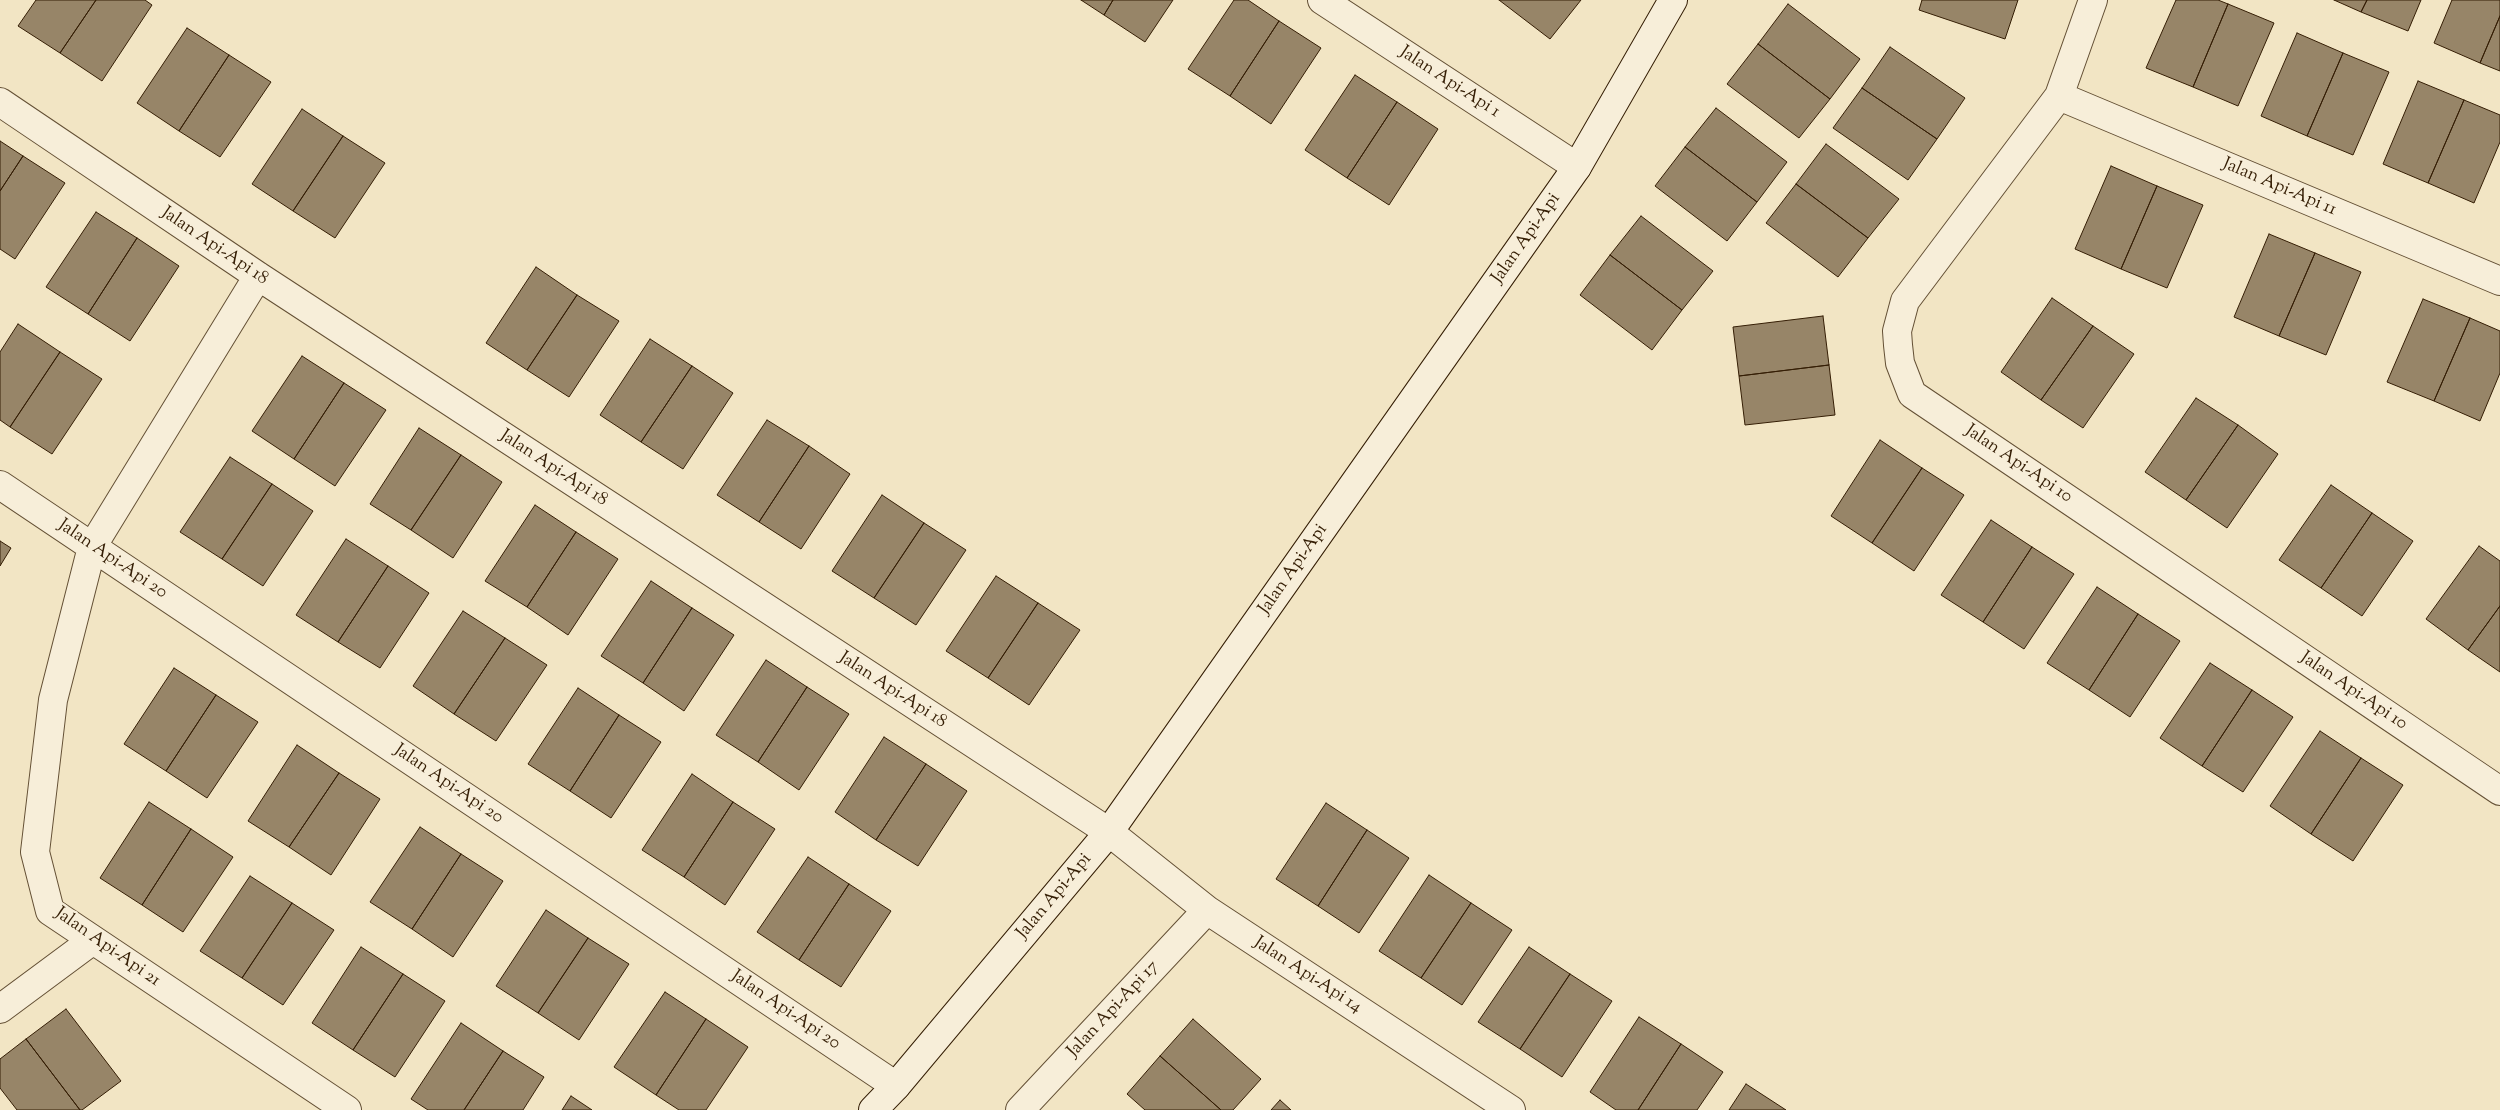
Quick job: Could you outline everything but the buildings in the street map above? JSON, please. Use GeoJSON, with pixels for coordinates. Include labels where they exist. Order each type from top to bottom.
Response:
{"type":"FeatureCollection","features":[{"type":"Feature","properties":{"kind":"street","name":"Jalan Api-Api 1"},"geometry":{"type":"LineString","coordinates":[[1322,0],[1577,167]]}},
{"type":"Feature","properties":{"kind":"street","name":"Jalan Api-Api"},"geometry":{"type":"LineString","coordinates":[[873,1110],[896,1086],[1109,832],[1577,167],[1673,0]]}},
{"type":"Feature","properties":{"kind":"street","name":"Jalan Api-Api 10"},"geometry":{"type":"LineString","coordinates":[[2094,0],[2059,96],[1905,301],[1897,331],[1898,345],[1900,363],[1912,394],[2500,791]]}},
{"type":"Feature","properties":{"kind":"street","name":"Jalan Api-Api 11"},"geometry":{"type":"LineString","coordinates":[[2059,96],[2500,281]]}},
{"type":"Feature","properties":{"kind":"street","name":"Jalan Api-Api 18"},"geometry":{"type":"LineString","coordinates":[[0,102],[258,276],[1109,832]]}},
{"type":"Feature","properties":{"kind":"street","name":"Jalan Api-Api 21"},"geometry":{"type":"LineString","coordinates":[[258,276],[92,547],[53,700],[35,852],[50,910],[347,1110]]}},
{"type":"Feature","properties":{"kind":"street","name":"Jalan Api-Api 20"},"geometry":{"type":"LineString","coordinates":[[0,485],[896,1086]]}},
{"type":"Feature","properties":{"kind":"street","name":"Jalan Api-Api 14"},"geometry":{"type":"LineString","coordinates":[[1109,832],[1208,910],[1498,1107]]}},
{"type":"Feature","properties":{"kind":"street","name":"Jalan Api-Api 17"},"geometry":{"type":"LineString","coordinates":[[1020,1110],[1208,910]]}},
{"type":"Feature","properties":{"kind":"street"},"geometry":{"type":"LineString","coordinates":[[0,1009],[93,940]]}}]}
